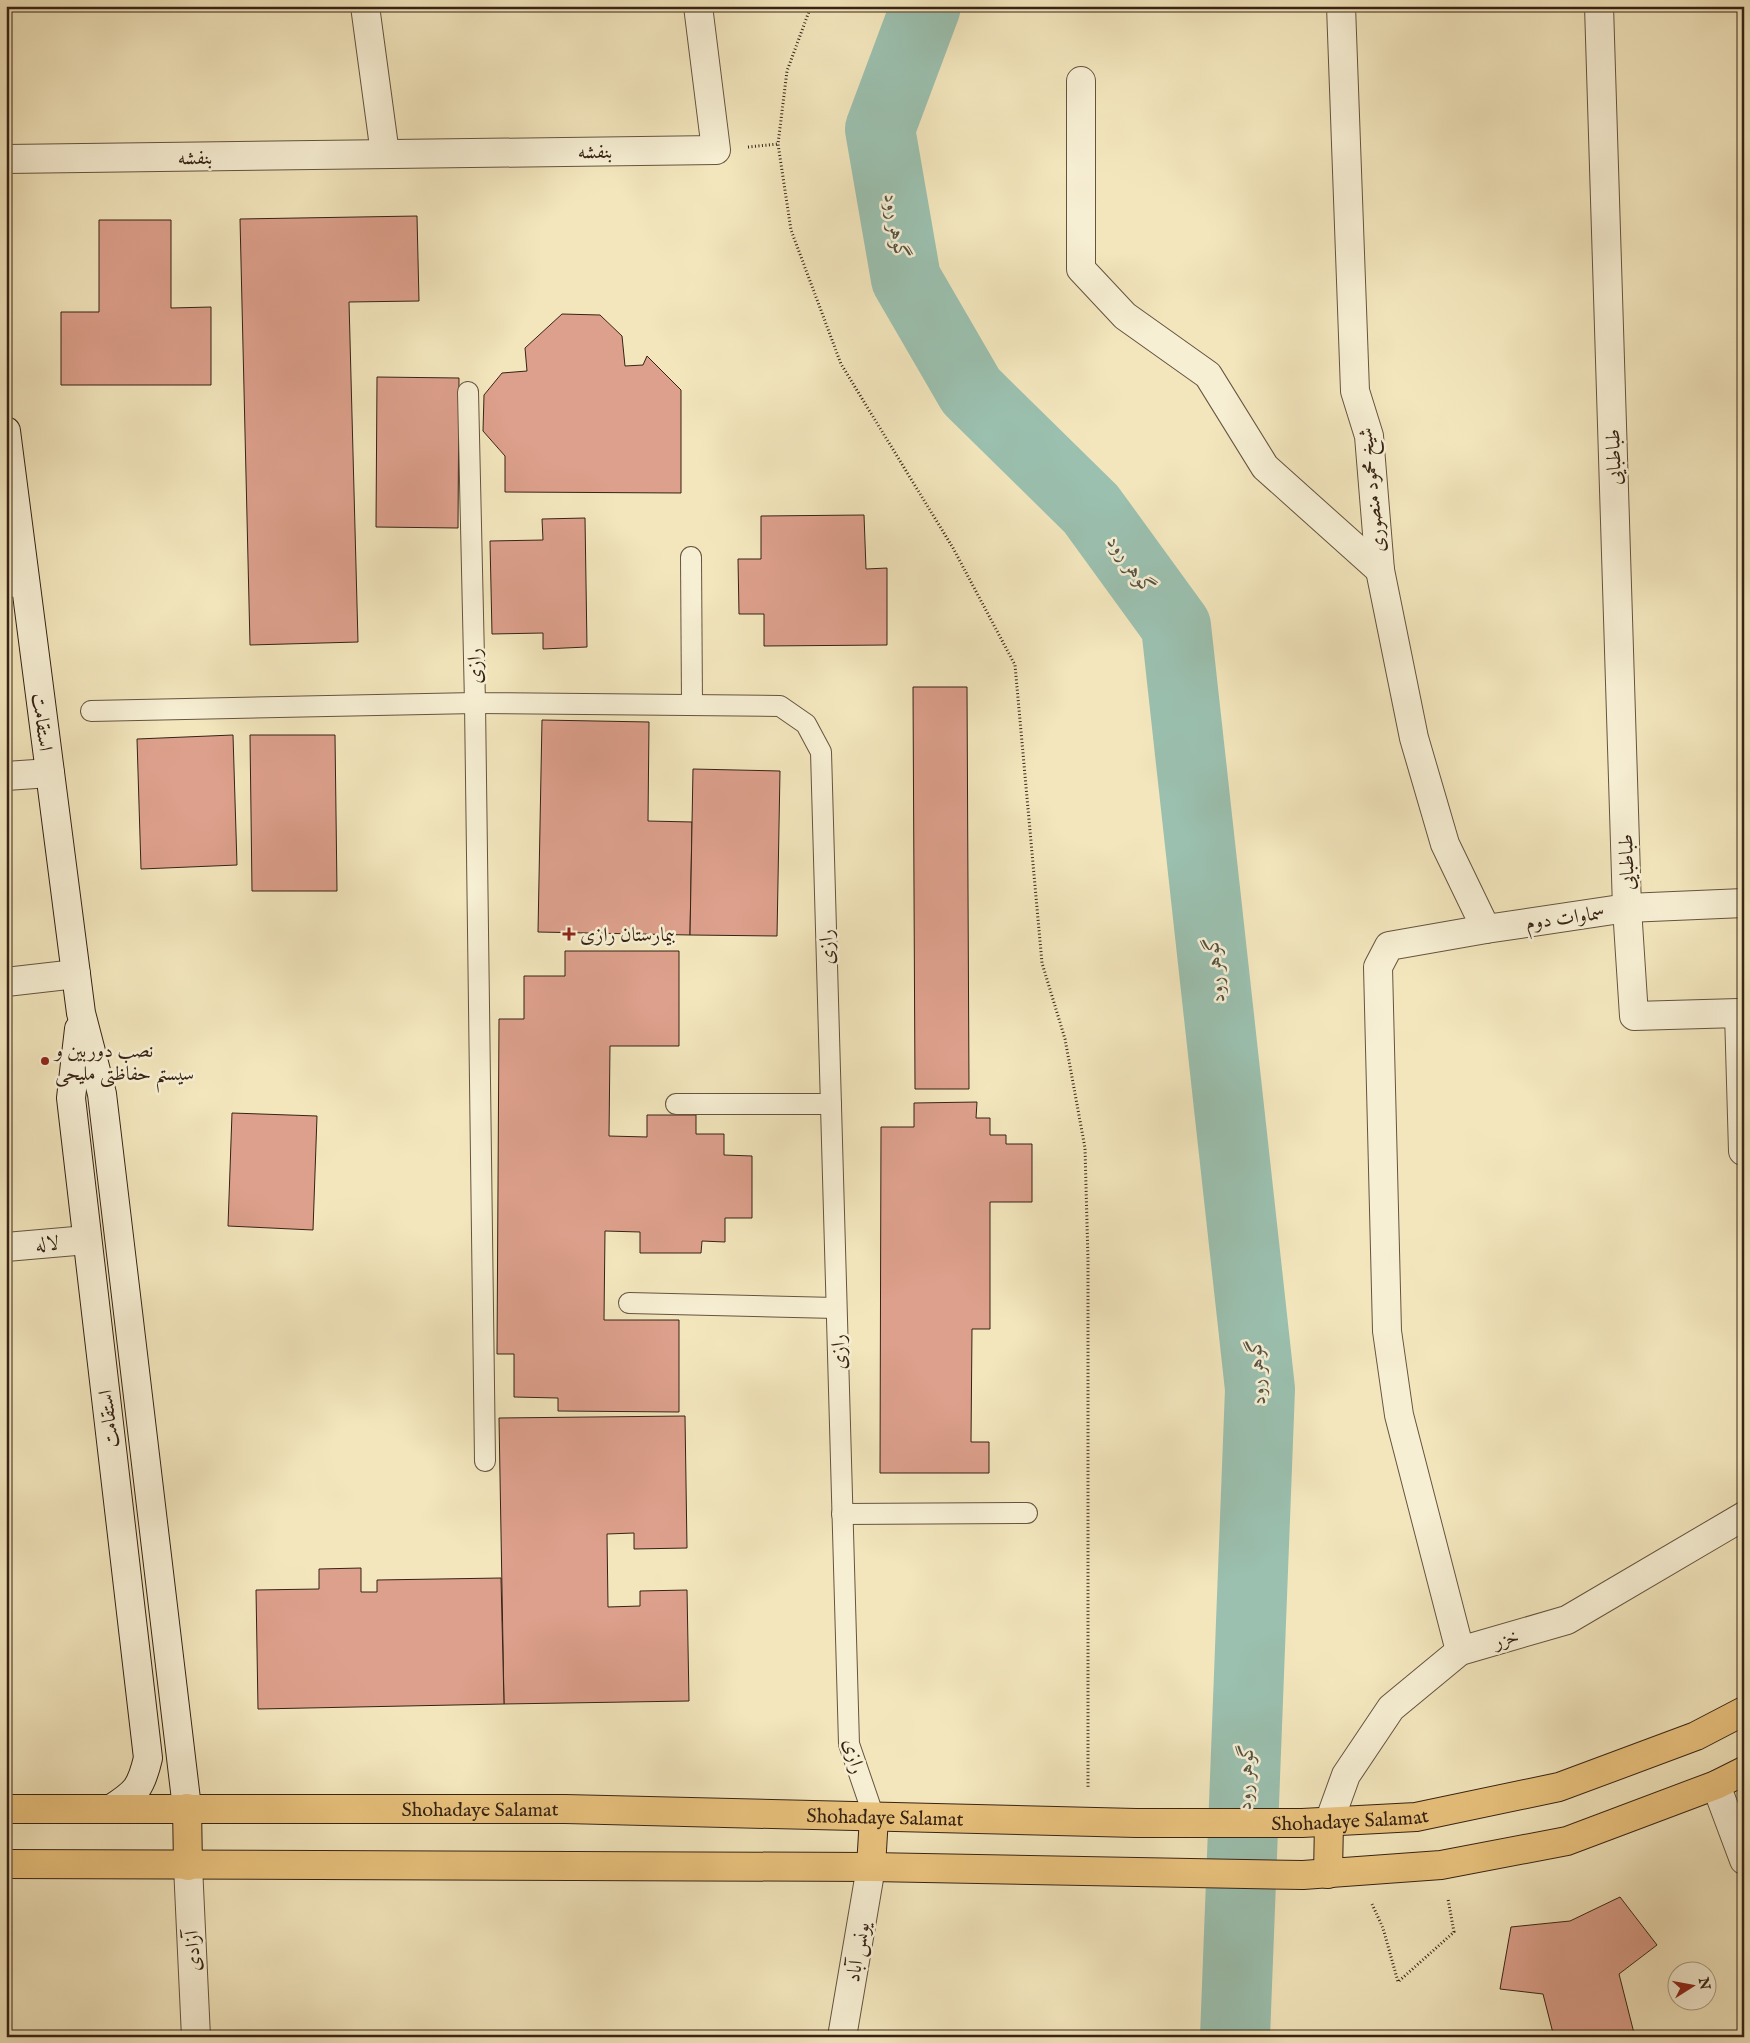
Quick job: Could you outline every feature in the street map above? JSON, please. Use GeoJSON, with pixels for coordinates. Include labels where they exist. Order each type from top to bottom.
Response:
{"type":"FeatureCollection","features":[{"type":"Feature","properties":{"kind":"main road","name":"Shohadaye Salamat"},"geometry":{"type":"LineString","coordinates":[[6,1809],[564,1809],[1136,1823],[1302,1824],[1416,1817],[1559,1787],[1696,1736],[1744,1711]]}},
{"type":"Feature","properties":{"kind":"main road"},"geometry":{"type":"LineString","coordinates":[[6,1864],[871,1867],[1316,1874],[1441,1864],[1567,1841],[1716,1785],[1744,1771]]}},
{"type":"Feature","properties":{"kind":"main road"},"geometry":{"type":"LineString","coordinates":[[186,1808],[188,1866]]}},
{"type":"Feature","properties":{"kind":"main road"},"geometry":{"type":"LineString","coordinates":[[871,1867],[874,1817]]}},
{"type":"Feature","properties":{"kind":"main road"},"geometry":{"type":"LineString","coordinates":[[1316,1874],[1329,1822]]}},
{"type":"Feature","properties":{"kind":"street"},"geometry":{"type":"LineString","coordinates":[[365,6],[385,154]]}},
{"type":"Feature","properties":{"kind":"street","name":"بنفشه"},"geometry":{"type":"LineString","coordinates":[[6,160],[716,150],[698,6]]}},
{"type":"Feature","properties":{"kind":"street","name":"شیخ محمود منصوری"},"geometry":{"type":"LineString","coordinates":[[1341,6],[1355,390],[1370,436],[1380,570],[1419,756],[1446,844],[1486,928]]}},
{"type":"Feature","properties":{"kind":"street","name":"طباطبایی"},"geometry":{"type":"LineString","coordinates":[[1599,6],[1627,908],[1634,1016],[1739,1013],[1743,1151]]}},
{"type":"Feature","properties":{"kind":"street"},"geometry":{"type":"LineString","coordinates":[[1081,81],[1081,269],[1125,316],[1208,375],[1265,467],[1380,570]]}},
{"type":"Feature","properties":{"kind":"street","name":"استقامت"},"geometry":{"type":"LineString","coordinates":[[6,431],[16,583],[50,773],[81,1013],[102,1094],[186,1808]]}},
{"type":"Feature","properties":{"kind":"street"},"geometry":{"type":"LineString","coordinates":[[6,776],[50,773]]}},
{"type":"Feature","properties":{"kind":"street","name":"سماوات دوم"},"geometry":{"type":"LineString","coordinates":[[1460,1651],[1399,1414],[1387,1330],[1378,967],[1389,946],[1486,928],[1627,908],[1744,903]]}},
{"type":"Feature","properties":{"kind":"street"},"geometry":{"type":"LineString","coordinates":[[6,982],[76,974]]}},
{"type":"Feature","properties":{"kind":"street","name":"استقامت"},"geometry":{"type":"LineString","coordinates":[[81,1013],[71,1098],[148,1758],[144,1776],[134,1794],[111,1809]]}},
{"type":"Feature","properties":{"kind":"street","name":"لاله"},"geometry":{"type":"LineString","coordinates":[[6,1247],[87,1240]]}},
{"type":"Feature","properties":{"kind":"street","name":"خزر"},"geometry":{"type":"LineString","coordinates":[[1329,1822],[1346,1775],[1391,1708],[1460,1651],[1567,1620],[1744,1516]]}},
{"type":"Feature","properties":{"kind":"street"},"geometry":{"type":"LineString","coordinates":[[1716,1785],[1744,1860]]}},
{"type":"Feature","properties":{"kind":"street","name":"آزادی"},"geometry":{"type":"LineString","coordinates":[[188,1866],[196,2037]]}},
{"type":"Feature","properties":{"kind":"street","name":"یونس آباد"},"geometry":{"type":"LineString","coordinates":[[842,2037],[871,1867]]}},
{"type":"Feature","properties":{"kind":"lane","name":"رازی"},"geometry":{"type":"LineString","coordinates":[[468,392],[475,703],[780,706],[806,724],[821,752],[849,1744],[874,1817]]}},
{"type":"Feature","properties":{"kind":"lane"},"geometry":{"type":"LineString","coordinates":[[691,556],[692,705]]}},
{"type":"Feature","properties":{"kind":"lane"},"geometry":{"type":"LineString","coordinates":[[91,711],[475,703],[485,1460]]}},
{"type":"Feature","properties":{"kind":"lane"},"geometry":{"type":"LineString","coordinates":[[676,1104],[831,1104]]}},
{"type":"Feature","properties":{"kind":"lane"},"geometry":{"type":"LineString","coordinates":[[629,1303],[836,1308]]}},
{"type":"Feature","properties":{"kind":"lane"},"geometry":{"type":"LineString","coordinates":[[842,1514],[1027,1513]]}},
{"type":"Feature","properties":{"kind":"path"},"geometry":{"type":"LineString","coordinates":[[811,6],[787,71],[778,144],[791,230],[841,364],[952,548],[1015,665],[1042,963],[1065,1039],[1085,1148],[1088,1260],[1088,1821]]}},
{"type":"Feature","properties":{"kind":"path"},"geometry":{"type":"LineString","coordinates":[[1358,1871],[1383,1928],[1398,1982],[1454,1932],[1441,1864]]}},
{"type":"Feature","properties":{"kind":"building"},"geometry":{"type":"Polygon","coordinates":[[[417,216],[419,301],[349,302],[358,642],[250,645],[240,219],[417,216]]]}},
{"type":"Feature","properties":{"kind":"building"},"geometry":{"type":"Polygon","coordinates":[[[99,220],[171,220],[171,308],[211,307],[211,385],[61,385],[61,312],[99,312],[99,220]]]}},
{"type":"Feature","properties":{"kind":"building"},"geometry":{"type":"Polygon","coordinates":[[[562,314],[600,315],[622,336],[625,366],[643,365],[647,356],[681,390],[681,493],[505,492],[505,456],[483,431],[484,395],[502,373],[527,371],[525,348],[562,314]]]}},
{"type":"Feature","properties":{"kind":"building"},"geometry":{"type":"Polygon","coordinates":[[[377,377],[459,378],[458,528],[376,527],[377,377]]]}},
{"type":"Feature","properties":{"kind":"building"},"geometry":{"type":"Polygon","coordinates":[[[864,515],[866,569],[887,568],[887,645],[764,646],[764,614],[739,614],[738,559],[761,559],[761,516],[864,515]]]}},
{"type":"Feature","properties":{"kind":"building"},"geometry":{"type":"Polygon","coordinates":[[[585,518],[587,647],[543,649],[543,633],[492,634],[490,541],[543,540],[542,519],[585,518]]]}},
{"type":"Feature","properties":{"kind":"building"},"geometry":{"type":"Polygon","coordinates":[[[913,687],[967,687],[969,1089],[915,1089],[913,687]]]}},
{"type":"Feature","properties":{"kind":"building"},"geometry":{"type":"Polygon","coordinates":[[[542,720],[649,722],[648,821],[692,822],[690,935],[538,932],[542,720]]]}},
{"type":"Feature","properties":{"kind":"building"},"geometry":{"type":"Polygon","coordinates":[[[233,735],[237,865],[141,869],[137,739],[233,735]]]}},
{"type":"Feature","properties":{"kind":"building"},"geometry":{"type":"Polygon","coordinates":[[[250,735],[335,735],[337,891],[252,891],[250,735]]]}},
{"type":"Feature","properties":{"kind":"building"},"geometry":{"type":"Polygon","coordinates":[[[693,769],[780,771],[777,936],[690,935],[693,769]]]}},
{"type":"Feature","properties":{"kind":"building"},"geometry":{"type":"Polygon","coordinates":[[[565,951],[679,951],[679,1046],[610,1046],[609,1136],[647,1137],[647,1115],[696,1115],[696,1134],[724,1134],[724,1155],[752,1156],[752,1218],[725,1218],[725,1242],[702,1241],[701,1253],[640,1253],[640,1232],[605,1231],[604,1320],[679,1320],[679,1412],[558,1411],[558,1398],[514,1397],[514,1354],[497,1354],[499,1019],[524,1019],[524,976],[565,976],[565,951]]]}},
{"type":"Feature","properties":{"kind":"building"},"geometry":{"type":"Polygon","coordinates":[[[977,1102],[976,1118],[990,1118],[990,1135],[1006,1135],[1006,1144],[1032,1144],[1032,1202],[990,1202],[990,1329],[972,1329],[971,1442],[989,1442],[989,1473],[880,1473],[881,1127],[914,1127],[914,1103],[977,1102]]]}},
{"type":"Feature","properties":{"kind":"building"},"geometry":{"type":"Polygon","coordinates":[[[232,1113],[317,1116],[313,1230],[228,1226],[232,1113]]]}},
{"type":"Feature","properties":{"kind":"building"},"geometry":{"type":"Polygon","coordinates":[[[685,1416],[687,1548],[634,1549],[634,1533],[607,1534],[608,1607],[640,1606],[640,1591],[687,1590],[689,1701],[504,1704],[499,1418],[685,1416]]]}},
{"type":"Feature","properties":{"kind":"building"},"geometry":{"type":"Polygon","coordinates":[[[361,1568],[361,1592],[377,1592],[377,1580],[501,1578],[504,1704],[258,1709],[256,1590],[319,1589],[319,1569],[361,1568]]]}},
{"type":"Feature","properties":{"kind":"building"},"geometry":{"type":"Polygon","coordinates":[[[1620,1897],[1657,1945],[1619,1974],[1635,2037],[1554,2037],[1543,1994],[1500,1989],[1511,1927],[1570,1921],[1620,1897]]]}},
{"type":"Feature","properties":{"kind":"waterway","name":"گوهر رود"},"geometry":{"type":"LineString","coordinates":[[926,6],[880,129],[906,279],[971,391],[1091,509],[1176,626],[1260,1389],[1235,2037]]}},
{"type":"Feature","properties":{"kind":"place","name":"بیمارستان رازی"},"geometry":{"type":"Point","coordinates":[569,934]}},
{"type":"Feature","properties":{"kind":"place","name":"نصب دوربین و سیستم حفاظتی ملیحی"},"geometry":{"type":"Point","coordinates":[45,1061]}}]}
